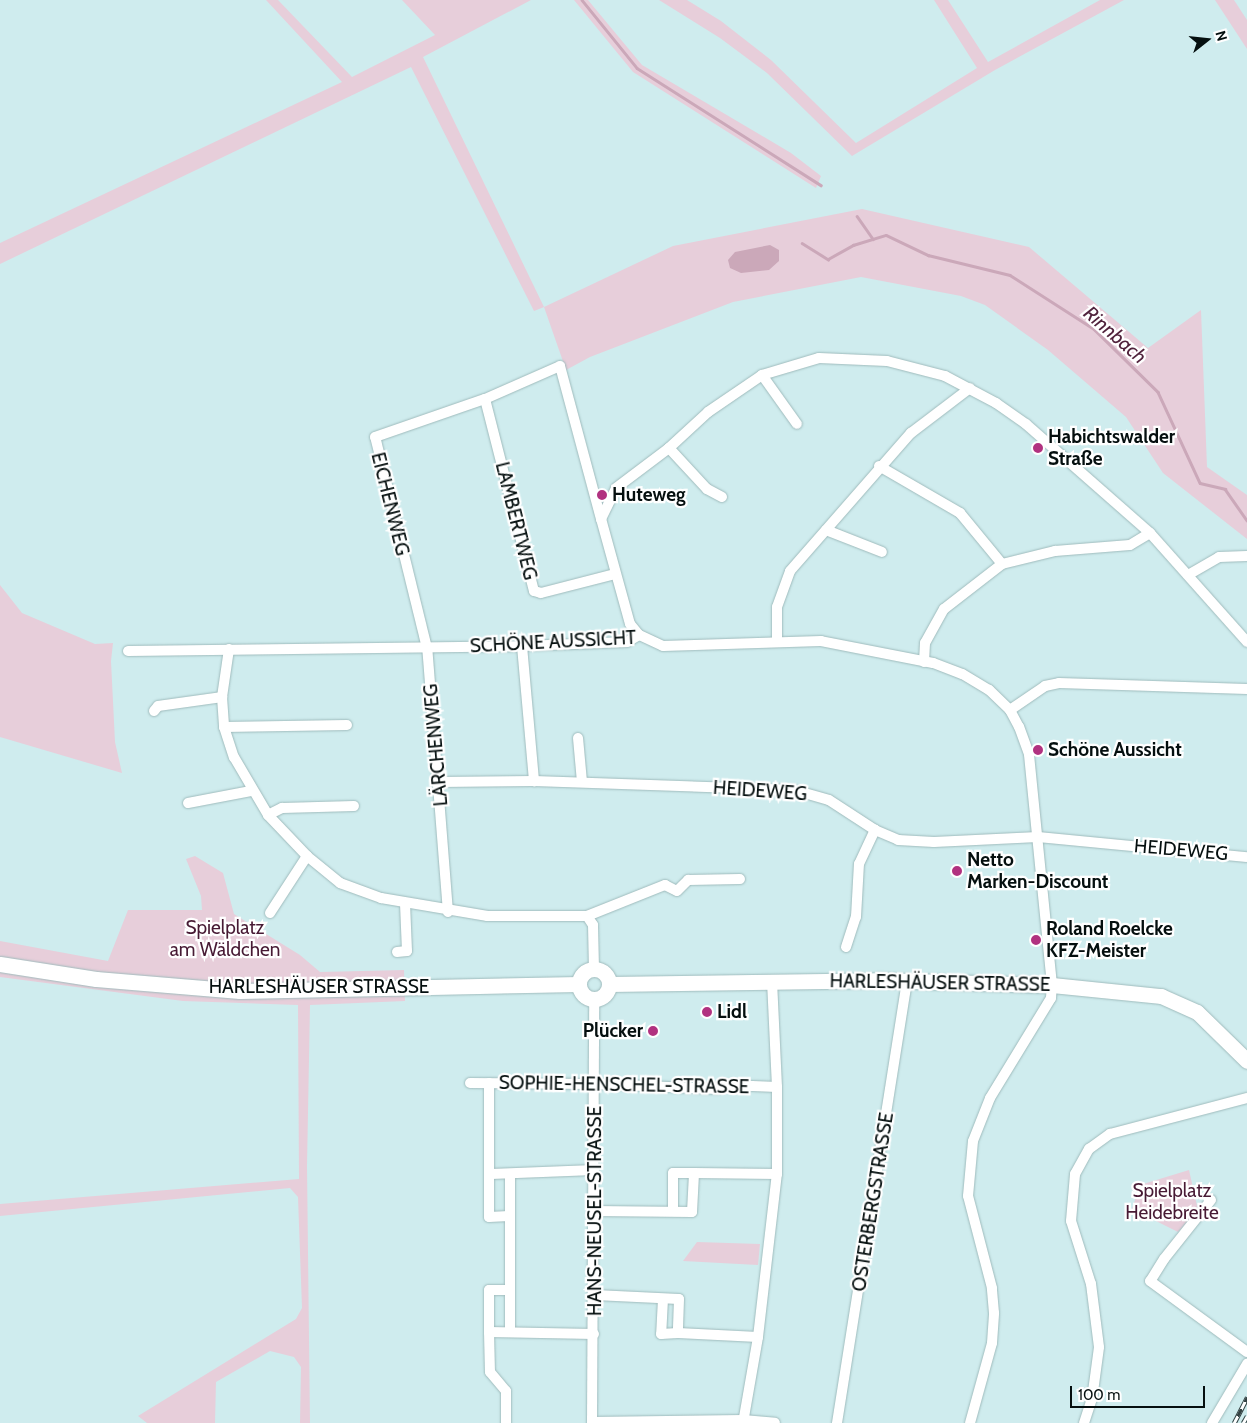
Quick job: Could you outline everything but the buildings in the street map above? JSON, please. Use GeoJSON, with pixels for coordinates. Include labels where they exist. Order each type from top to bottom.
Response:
{"type":"FeatureCollection","features":[{"type":"Feature","properties":{"kind":"main road","name":"HARLESHÄUSER STRASSE"},"geometry":{"type":"LineString","coordinates":[[0,964],[96,979],[240,991],[579,982]]}},
{"type":"Feature","properties":{"kind":"main road"},"geometry":{"type":"LineString","coordinates":[[594,969],[604,973],[609,984],[605,994],[594,999],[584,995],[579,982],[586,971],[594,969]]}},
{"type":"Feature","properties":{"kind":"main road","name":"HARLESHÄUSER STRASSE"},"geometry":{"type":"LineString","coordinates":[[609,984],[772,980],[907,981],[1052,985],[1161,996],[1181,1003],[1197,1012],[1247,1061]]}},
{"type":"Feature","properties":{"kind":"street"},"geometry":{"type":"LineString","coordinates":[[638,635],[630,624],[601,519],[616,488],[669,448],[708,412],[762,375],[819,358],[887,361],[945,376],[970,388],[1026,424],[1150,533],[1247,642]]}},
{"type":"Feature","properties":{"kind":"street","name":"EICHENWEG"},"geometry":{"type":"LineString","coordinates":[[428,648],[375,438],[485,399],[560,366],[601,519]]}},
{"type":"Feature","properties":{"kind":"street"},"geometry":{"type":"LineString","coordinates":[[762,375],[797,424]]}},
{"type":"Feature","properties":{"kind":"street"},"geometry":{"type":"LineString","coordinates":[[776,640],[777,607],[790,571],[879,466],[911,433],[970,388]]}},
{"type":"Feature","properties":{"kind":"street","name":"LAMBERTWEG"},"geometry":{"type":"LineString","coordinates":[[485,399],[534,591],[541,593],[615,574]]}},
{"type":"Feature","properties":{"kind":"street"},"geometry":{"type":"LineString","coordinates":[[669,448],[706,489],[722,497]]}},
{"type":"Feature","properties":{"kind":"street"},"geometry":{"type":"LineString","coordinates":[[879,466],[960,513],[1002,564]]}},
{"type":"Feature","properties":{"kind":"street"},"geometry":{"type":"LineString","coordinates":[[826,530],[882,552]]}},
{"type":"Feature","properties":{"kind":"street"},"geometry":{"type":"LineString","coordinates":[[924,662],[925,643],[944,609],[1002,564],[1055,551],[1130,545],[1150,533]]}},
{"type":"Feature","properties":{"kind":"street"},"geometry":{"type":"LineString","coordinates":[[1188,575],[1219,558],[1247,556]]}},
{"type":"Feature","properties":{"kind":"street","name":"SCHÖNE AUSSICHT"},"geometry":{"type":"LineString","coordinates":[[128,650],[522,646],[627,642],[638,635],[663,646],[776,640],[821,641],[924,662],[962,674],[989,690],[1010,710],[1029,754],[1052,985]]}},
{"type":"Feature","properties":{"kind":"street"},"geometry":{"type":"LineString","coordinates":[[522,646],[534,780]]}},
{"type":"Feature","properties":{"kind":"street","name":"LÄRCHENWEG"},"geometry":{"type":"LineString","coordinates":[[428,648],[448,912]]}},
{"type":"Feature","properties":{"kind":"street"},"geometry":{"type":"LineString","coordinates":[[229,649],[222,697],[224,727],[234,757],[251,791],[268,815],[307,856],[340,883],[360,892],[448,912],[487,916],[587,916],[665,885],[677,891],[688,880],[740,879]]}},
{"type":"Feature","properties":{"kind":"street"},"geometry":{"type":"LineString","coordinates":[[1010,710],[1045,686],[1059,683],[1247,689]]}},
{"type":"Feature","properties":{"kind":"street"},"geometry":{"type":"LineString","coordinates":[[154,710],[158,706],[222,697]]}},
{"type":"Feature","properties":{"kind":"street"},"geometry":{"type":"LineString","coordinates":[[224,727],[347,725]]}},
{"type":"Feature","properties":{"kind":"street"},"geometry":{"type":"LineString","coordinates":[[578,738],[582,782]]}},
{"type":"Feature","properties":{"kind":"street","name":"HEIDEWEG"},"geometry":{"type":"LineString","coordinates":[[439,782],[534,780],[794,790],[829,800],[875,830],[898,840],[934,842],[1038,837],[1247,857]]}},
{"type":"Feature","properties":{"kind":"street"},"geometry":{"type":"LineString","coordinates":[[188,803],[251,791]]}},
{"type":"Feature","properties":{"kind":"street"},"geometry":{"type":"LineString","coordinates":[[268,815],[282,808],[354,806]]}},
{"type":"Feature","properties":{"kind":"street"},"geometry":{"type":"LineString","coordinates":[[846,947],[856,917],[859,864],[875,830]]}},
{"type":"Feature","properties":{"kind":"street"},"geometry":{"type":"LineString","coordinates":[[270,913],[307,856]]}},
{"type":"Feature","properties":{"kind":"street"},"geometry":{"type":"LineString","coordinates":[[397,952],[407,951],[405,903]]}},
{"type":"Feature","properties":{"kind":"street"},"geometry":{"type":"LineString","coordinates":[[587,916],[593,925],[594,969]]}},
{"type":"Feature","properties":{"kind":"street"},"geometry":{"type":"LineString","coordinates":[[743,1422],[758,1337],[777,1174],[778,1087],[772,980]]}},
{"type":"Feature","properties":{"kind":"street","name":"OSTERBERGSTRASSE"},"geometry":{"type":"LineString","coordinates":[[837,1423],[907,981]]}},
{"type":"Feature","properties":{"kind":"street"},"geometry":{"type":"LineString","coordinates":[[970,1423],[992,1342],[994,1313],[992,1288],[968,1196],[973,1141],[990,1098],[1051,998],[1052,985]]}},
{"type":"Feature","properties":{"kind":"street","name":"HANS-NEUSEL-STRASSE"},"geometry":{"type":"LineString","coordinates":[[592,1422],[596,1084],[594,999]]}},
{"type":"Feature","properties":{"kind":"street","name":"SOPHIE-HENSCHEL-STRASSE"},"geometry":{"type":"LineString","coordinates":[[470,1083],[596,1084],[717,1089],[728,1086],[778,1087]]}},
{"type":"Feature","properties":{"kind":"street"},"geometry":{"type":"LineString","coordinates":[[489,1083],[491,1174],[489,1217],[509,1216]]}},
{"type":"Feature","properties":{"kind":"street"},"geometry":{"type":"LineString","coordinates":[[1084,1423],[1092,1399],[1099,1347],[1097,1313],[1091,1284],[1071,1221],[1075,1174],[1089,1149],[1110,1134],[1247,1098]]}},
{"type":"Feature","properties":{"kind":"street"},"geometry":{"type":"LineString","coordinates":[[491,1174],[594,1170]]}},
{"type":"Feature","properties":{"kind":"street"},"geometry":{"type":"LineString","coordinates":[[673,1212],[673,1173],[777,1174]]}},
{"type":"Feature","properties":{"kind":"street"},"geometry":{"type":"LineString","coordinates":[[510,1174],[510,1332]]}},
{"type":"Feature","properties":{"kind":"street"},"geometry":{"type":"LineString","coordinates":[[594,1211],[692,1212],[694,1174]]}},
{"type":"Feature","properties":{"kind":"street"},"geometry":{"type":"LineString","coordinates":[[1211,1200],[1150,1281],[1247,1352]]}},
{"type":"Feature","properties":{"kind":"street"},"geometry":{"type":"LineString","coordinates":[[506,1423],[506,1391],[490,1372],[489,1290],[510,1290]]}},
{"type":"Feature","properties":{"kind":"street"},"geometry":{"type":"LineString","coordinates":[[595,1295],[679,1299],[678,1334]]}},
{"type":"Feature","properties":{"kind":"street"},"geometry":{"type":"LineString","coordinates":[[663,1299],[661,1334],[758,1337]]}},
{"type":"Feature","properties":{"kind":"street"},"geometry":{"type":"LineString","coordinates":[[489,1332],[594,1334]]}},
{"type":"Feature","properties":{"kind":"street"},"geometry":{"type":"LineString","coordinates":[[1212,1423],[1247,1364]]}},
{"type":"Feature","properties":{"kind":"street"},"geometry":{"type":"LineString","coordinates":[[592,1422],[775,1423]]}},
{"type":"Feature","properties":{"kind":"green space"},"geometry":{"type":"Polygon","coordinates":[[[266,0],[278,0],[352,77],[435,35],[402,0],[531,0],[423,57],[544,307],[534,311],[411,67],[0,264],[0,243],[342,82],[266,0]]]}},
{"type":"Feature","properties":{"kind":"green space"},"geometry":{"type":"Polygon","coordinates":[[[574,0],[588,0],[642,65],[791,153],[821,176],[816,188],[633,72],[574,0]]]}},
{"type":"Feature","properties":{"kind":"green space"},"geometry":{"type":"Polygon","coordinates":[[[659,0],[687,0],[721,21],[771,60],[856,143],[977,68],[934,0],[948,0],[988,62],[1100,0],[1124,0],[995,70],[852,156],[767,73],[720,38],[659,0]]]}},
{"type":"Feature","properties":{"kind":"green space"},"geometry":{"type":"Polygon","coordinates":[[[1215,0],[1234,0],[1247,20],[1247,49],[1215,0]]]}},
{"type":"Feature","properties":{"kind":"green space"},"geometry":{"type":"Polygon","coordinates":[[[862,209],[1029,247],[1148,348],[1201,310],[1207,467],[1247,495],[1247,539],[1163,473],[1126,417],[1048,350],[985,305],[961,296],[861,277],[733,302],[590,357],[566,370],[544,307],[673,246],[862,209]]]}},
{"type":"Feature","properties":{"kind":"green space"},"geometry":{"type":"Polygon","coordinates":[[[0,585],[22,613],[95,644],[113,643],[111,661],[115,742],[122,773],[0,737],[0,585]]]}},
{"type":"Feature","properties":{"kind":"green space","name":"Spielplatz am Wäldchen"},"geometry":{"type":"Polygon","coordinates":[[[195,856],[223,873],[234,914],[300,955],[320,972],[404,970],[405,1001],[310,1005],[307,1166],[310,1423],[300,1423],[301,1367],[294,1357],[270,1351],[216,1382],[215,1423],[147,1423],[138,1416],[296,1319],[302,1308],[298,1197],[290,1188],[0,1216],[0,1204],[299,1179],[298,1005],[183,1001],[0,977],[0,941],[108,961],[128,910],[202,910],[201,896],[186,859],[195,856]]]}},
{"type":"Feature","properties":{"kind":"green space","name":"Spielplatz Heidebreite"},"geometry":{"type":"Polygon","coordinates":[[[1189,1170],[1198,1210],[1178,1232],[1132,1209],[1140,1185],[1189,1170]]]}},
{"type":"Feature","properties":{"kind":"green space"},"geometry":{"type":"Polygon","coordinates":[[[697,1242],[760,1244],[758,1265],[683,1261],[697,1242]]]}},
{"type":"Feature","properties":{"kind":"shaded area"},"geometry":{"type":"Polygon","coordinates":[[[770,245],[779,250],[779,261],[769,270],[741,273],[730,268],[728,260],[735,252],[770,245]]]}},
{"type":"Feature","properties":{"kind":"waterway"},"geometry":{"type":"LineString","coordinates":[[582,0],[637,68],[821,185]]}},
{"type":"Feature","properties":{"kind":"waterway","name":"Rinnbach"},"geometry":{"type":"LineString","coordinates":[[857,216],[873,239]]}},
{"type":"Feature","properties":{"kind":"waterway","name":"Rinnbach"},"geometry":{"type":"LineString","coordinates":[[802,243],[828,259],[853,245],[886,235],[928,255],[1010,275],[1094,329],[1158,392],[1200,483],[1225,489],[1247,520]]}},
{"type":"Feature","properties":{"kind":"railway"},"geometry":{"type":"LineString","coordinates":[[1234,1423],[1247,1397]]}},
{"type":"Feature","properties":{"kind":"railway"},"geometry":{"type":"LineString","coordinates":[[1243,1423],[1247,1416]]}},
{"type":"Feature","properties":{"kind":"place","name":"Habichtswalder Straße"},"geometry":{"type":"Point","coordinates":[1038,448]}},
{"type":"Feature","properties":{"kind":"place","name":"Huteweg"},"geometry":{"type":"Point","coordinates":[602,495]}},
{"type":"Feature","properties":{"kind":"place","name":"Schöne Aussicht"},"geometry":{"type":"Point","coordinates":[1038,750]}},
{"type":"Feature","properties":{"kind":"place","name":"Netto Marken-Discount"},"geometry":{"type":"Point","coordinates":[957,871]}},
{"type":"Feature","properties":{"kind":"place","name":"Roland Roelcke KFZ-Meister"},"geometry":{"type":"Point","coordinates":[1036,940]}},
{"type":"Feature","properties":{"kind":"place","name":"Lidl"},"geometry":{"type":"Point","coordinates":[707,1012]}},
{"type":"Feature","properties":{"kind":"place","name":"Plücker"},"geometry":{"type":"Point","coordinates":[653,1031]}}]}
